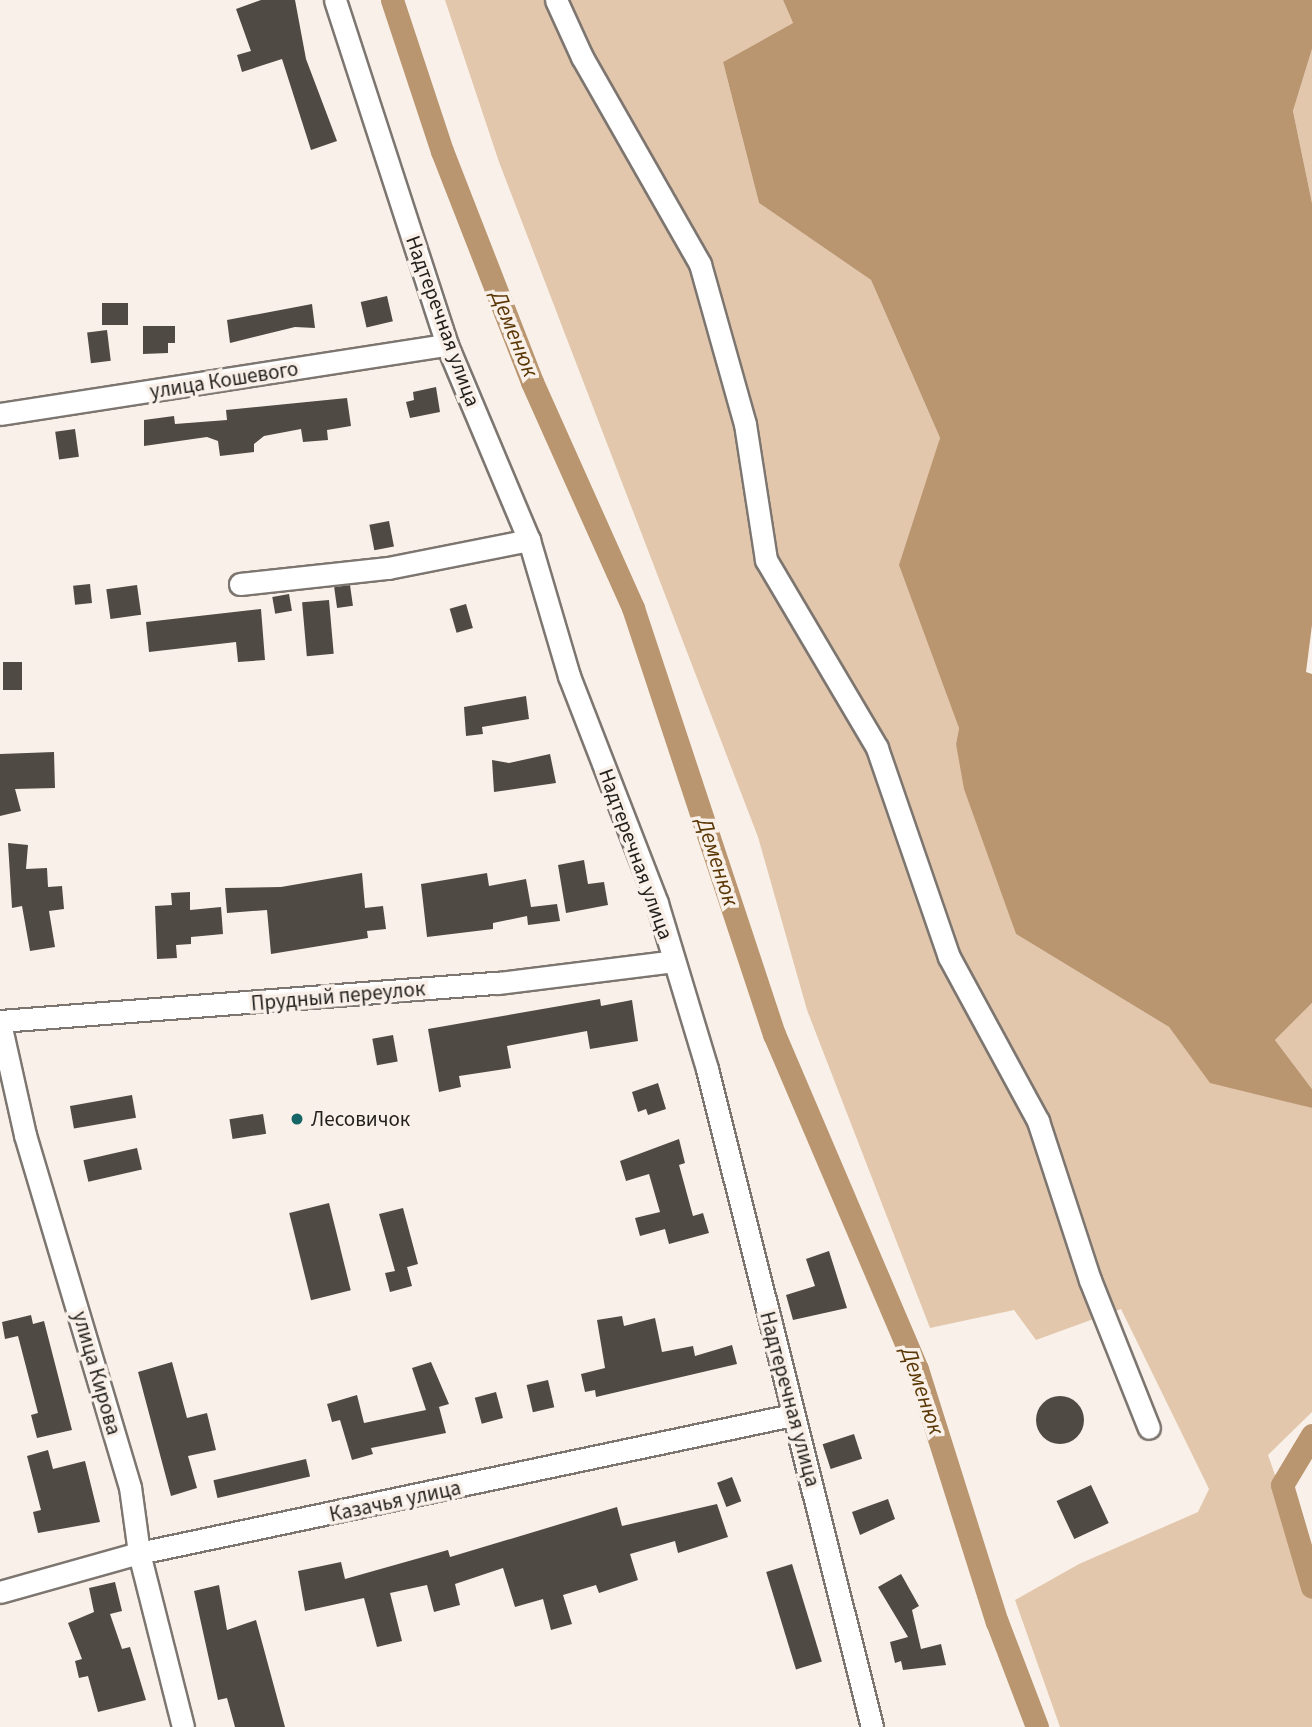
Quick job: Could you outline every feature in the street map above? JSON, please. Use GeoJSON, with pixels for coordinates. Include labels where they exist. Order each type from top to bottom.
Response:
{"type":"FeatureCollection","features":[{"type":"Feature","properties":{"kind":"street","name":"Надтеречная улица"},"geometry":{"type":"LineString","coordinates":[[335,0],[447,345],[528,540],[569,676],[674,961],[792,1415],[828,1536],[872,1727]]}},
{"type":"Feature","properties":{"kind":"street"},"geometry":{"type":"LineString","coordinates":[[556,0],[582,57],[700,264],[746,424],[766,560],[877,747],[949,957],[1038,1121],[1090,1280],[1149,1428]]}},
{"type":"Feature","properties":{"kind":"street","name":"улица Кошевого"},"geometry":{"type":"LineString","coordinates":[[0,414],[447,345]]}},
{"type":"Feature","properties":{"kind":"street"},"geometry":{"type":"LineString","coordinates":[[240,584],[388,568],[528,540]]}},
{"type":"Feature","properties":{"kind":"street","name":"Прудный переулок"},"geometry":{"type":"LineString","coordinates":[[0,1022],[498,983],[674,961]]}},
{"type":"Feature","properties":{"kind":"street","name":"улица Кирова"},"geometry":{"type":"LineString","coordinates":[[0,1022],[25,1135],[130,1488],[139,1553],[183,1727]]}},
{"type":"Feature","properties":{"kind":"street","name":"Казачья улица"},"geometry":{"type":"LineString","coordinates":[[0,1592],[139,1553],[792,1415]]}},
{"type":"Feature","properties":{"kind":"shaded area"},"geometry":{"type":"Polygon","coordinates":[[[445,0],[783,0],[793,23],[723,62],[759,203],[871,280],[940,438],[924,497],[959,728],[956,744],[1016,934],[1169,1027],[1210,1082],[1312,1108],[1312,1412],[1268,1455],[1312,1580],[1312,1727],[1060,1727],[1015,1600],[1079,1564],[1198,1512],[1209,1489],[1121,1309],[1036,1340],[1014,1310],[930,1328],[807,1010],[758,837],[499,162],[445,0]]]}},
{"type":"Feature","properties":{"kind":"shaded area"},"geometry":{"type":"Polygon","coordinates":[[[783,0],[1312,0],[1312,49],[1293,111],[1312,203],[1312,625],[1306,672],[1312,674],[1312,1003],[1275,1040],[1312,1089],[1312,1108],[1210,1083],[1169,1027],[1016,934],[964,789],[956,744],[959,728],[899,565],[940,438],[871,280],[759,203],[723,62],[793,23],[783,0]]]}},
{"type":"Feature","properties":{"kind":"shaded area"},"geometry":{"type":"Polygon","coordinates":[[[1312,49],[1312,203],[1293,111],[1312,49]]]}},
{"type":"Feature","properties":{"kind":"shaded area"},"geometry":{"type":"Polygon","coordinates":[[[1312,1003],[1312,1089],[1275,1040],[1312,1003]]]}},
{"type":"Feature","properties":{"kind":"building"},"geometry":{"type":"Polygon","coordinates":[[[261,0],[295,0],[306,59],[337,141],[311,150],[282,59],[242,72],[237,55],[251,51],[236,9],[261,0]]]}},
{"type":"Feature","properties":{"kind":"building"},"geometry":{"type":"Polygon","coordinates":[[[387,296],[393,321],[367,327],[361,302],[387,296]]]}},
{"type":"Feature","properties":{"kind":"building"},"geometry":{"type":"Polygon","coordinates":[[[102,303],[128,303],[128,325],[102,325],[102,303]]]}},
{"type":"Feature","properties":{"kind":"building"},"geometry":{"type":"Polygon","coordinates":[[[312,304],[315,328],[295,327],[230,343],[227,320],[312,304]]]}},
{"type":"Feature","properties":{"kind":"building"},"geometry":{"type":"Polygon","coordinates":[[[143,326],[175,326],[175,343],[168,343],[168,353],[143,354],[143,326]]]}},
{"type":"Feature","properties":{"kind":"building"},"geometry":{"type":"Polygon","coordinates":[[[107,330],[111,361],[91,363],[87,332],[107,330]]]}},
{"type":"Feature","properties":{"kind":"building"},"geometry":{"type":"Polygon","coordinates":[[[436,387],[440,412],[410,418],[406,402],[414,400],[413,392],[436,387]]]}},
{"type":"Feature","properties":{"kind":"building"},"geometry":{"type":"Polygon","coordinates":[[[347,398],[351,426],[327,430],[328,440],[303,442],[301,429],[264,436],[254,444],[254,452],[220,456],[218,441],[207,437],[144,446],[144,420],[174,416],[175,424],[227,420],[226,410],[347,398]]]}},
{"type":"Feature","properties":{"kind":"building"},"geometry":{"type":"Polygon","coordinates":[[[75,429],[79,457],[59,460],[55,432],[75,429]]]}},
{"type":"Feature","properties":{"kind":"building"},"geometry":{"type":"Polygon","coordinates":[[[389,521],[394,547],[374,550],[369,525],[389,521]]]}},
{"type":"Feature","properties":{"kind":"building"},"geometry":{"type":"Polygon","coordinates":[[[90,584],[92,603],[75,605],[73,586],[90,584]]]}},
{"type":"Feature","properties":{"kind":"building"},"geometry":{"type":"Polygon","coordinates":[[[137,585],[141,615],[110,619],[106,589],[137,585]]]}},
{"type":"Feature","properties":{"kind":"building"},"geometry":{"type":"Polygon","coordinates":[[[350,585],[353,606],[337,608],[334,587],[350,585]]]}},
{"type":"Feature","properties":{"kind":"building"},"geometry":{"type":"Polygon","coordinates":[[[289,594],[292,611],[275,614],[272,597],[289,594]]]}},
{"type":"Feature","properties":{"kind":"building"},"geometry":{"type":"Polygon","coordinates":[[[329,600],[334,654],[307,656],[302,602],[329,600]]]}},
{"type":"Feature","properties":{"kind":"building"},"geometry":{"type":"Polygon","coordinates":[[[466,604],[473,628],[457,633],[450,609],[466,604]]]}},
{"type":"Feature","properties":{"kind":"building"},"geometry":{"type":"Polygon","coordinates":[[[261,609],[265,660],[238,662],[236,642],[149,652],[146,622],[261,609]]]}},
{"type":"Feature","properties":{"kind":"building"},"geometry":{"type":"Polygon","coordinates":[[[3,662],[22,662],[22,690],[3,690],[3,662]]]}},
{"type":"Feature","properties":{"kind":"building"},"geometry":{"type":"Polygon","coordinates":[[[526,696],[529,719],[482,727],[483,734],[466,736],[464,707],[526,696]]]}},
{"type":"Feature","properties":{"kind":"building"},"geometry":{"type":"Polygon","coordinates":[[[54,752],[55,788],[15,789],[21,811],[0,816],[0,754],[54,752]]]}},
{"type":"Feature","properties":{"kind":"building"},"geometry":{"type":"Polygon","coordinates":[[[550,754],[556,783],[494,792],[492,760],[509,763],[550,754]]]}},
{"type":"Feature","properties":{"kind":"building"},"geometry":{"type":"Polygon","coordinates":[[[8,843],[28,845],[26,869],[47,868],[48,887],[62,886],[64,909],[49,911],[55,947],[30,951],[22,906],[12,908],[8,843]]]}},
{"type":"Feature","properties":{"kind":"building"},"geometry":{"type":"Polygon","coordinates":[[[584,860],[588,884],[604,882],[608,905],[566,913],[558,865],[584,860]]]}},
{"type":"Feature","properties":{"kind":"building"},"geometry":{"type":"Polygon","coordinates":[[[362,873],[365,908],[383,906],[386,929],[367,931],[368,938],[271,954],[267,910],[227,913],[225,888],[281,887],[362,873]]]}},
{"type":"Feature","properties":{"kind":"building"},"geometry":{"type":"Polygon","coordinates":[[[487,873],[489,886],[526,879],[531,907],[557,904],[560,921],[528,925],[527,916],[493,923],[493,929],[427,937],[421,884],[487,873]]]}},
{"type":"Feature","properties":{"kind":"building"},"geometry":{"type":"Polygon","coordinates":[[[190,892],[190,910],[221,907],[223,934],[191,937],[191,944],[176,945],[177,958],[157,959],[155,906],[172,905],[171,893],[190,892]]]}},
{"type":"Feature","properties":{"kind":"building"},"geometry":{"type":"Polygon","coordinates":[[[600,999],[601,1006],[632,1000],[638,1041],[590,1049],[587,1031],[507,1046],[511,1068],[459,1076],[461,1087],[439,1092],[428,1029],[600,999]]]}},
{"type":"Feature","properties":{"kind":"building"},"geometry":{"type":"Polygon","coordinates":[[[393,1035],[398,1062],[377,1065],[372,1039],[393,1035]]]}},
{"type":"Feature","properties":{"kind":"building"},"geometry":{"type":"Polygon","coordinates":[[[658,1083],[666,1109],[648,1115],[646,1109],[638,1112],[632,1092],[658,1083]]]}},
{"type":"Feature","properties":{"kind":"building"},"geometry":{"type":"Polygon","coordinates":[[[132,1095],[136,1118],[74,1129],[70,1106],[132,1095]]]}},
{"type":"Feature","properties":{"kind":"building"},"geometry":{"type":"Polygon","coordinates":[[[263,1114],[266,1134],[233,1139],[229,1119],[263,1114]]]}},
{"type":"Feature","properties":{"kind":"building"},"geometry":{"type":"Polygon","coordinates":[[[679,1139],[685,1163],[679,1165],[693,1216],[703,1213],[709,1233],[669,1244],[665,1229],[640,1236],[635,1218],[660,1212],[649,1174],[626,1181],[620,1161],[679,1139]]]}},
{"type":"Feature","properties":{"kind":"building"},"geometry":{"type":"Polygon","coordinates":[[[137,1148],[142,1169],[88,1182],[83,1160],[137,1148]]]}},
{"type":"Feature","properties":{"kind":"building"},"geometry":{"type":"Polygon","coordinates":[[[329,1203],[351,1290],[311,1300],[289,1213],[329,1203]]]}},
{"type":"Feature","properties":{"kind":"building"},"geometry":{"type":"Polygon","coordinates":[[[403,1208],[418,1264],[407,1267],[412,1286],[390,1292],[385,1273],[395,1271],[379,1214],[403,1208]]]}},
{"type":"Feature","properties":{"kind":"building"},"geometry":{"type":"Polygon","coordinates":[[[829,1251],[847,1308],[793,1320],[786,1295],[815,1286],[806,1259],[829,1251]]]}},
{"type":"Feature","properties":{"kind":"building"},"geometry":{"type":"Polygon","coordinates":[[[31,1315],[33,1324],[44,1321],[72,1430],[37,1438],[31,1415],[38,1413],[18,1336],[5,1339],[2,1322],[31,1315]]]}},
{"type":"Feature","properties":{"kind":"building"},"geometry":{"type":"Polygon","coordinates":[[[622,1316],[624,1326],[655,1318],[662,1352],[693,1346],[695,1356],[732,1345],[737,1364],[596,1397],[595,1390],[585,1392],[581,1374],[605,1368],[597,1320],[622,1316]]]}},
{"type":"Feature","properties":{"kind":"building"},"geometry":{"type":"Polygon","coordinates":[[[172,1362],[187,1418],[207,1413],[216,1450],[188,1456],[197,1488],[171,1496],[138,1372],[172,1362]]]}},
{"type":"Feature","properties":{"kind":"building"},"geometry":{"type":"Polygon","coordinates":[[[431,1362],[449,1404],[432,1409],[439,1407],[446,1433],[371,1448],[373,1454],[352,1460],[340,1420],[332,1422],[327,1404],[357,1395],[364,1423],[426,1410],[412,1368],[431,1362]]]}},
{"type":"Feature","properties":{"kind":"building"},"geometry":{"type":"Polygon","coordinates":[[[548,1380],[554,1407],[533,1412],[527,1385],[548,1380]]]}},
{"type":"Feature","properties":{"kind":"building"},"geometry":{"type":"Polygon","coordinates":[[[496,1392],[503,1418],[482,1424],[475,1398],[496,1392]]]}},
{"type":"Feature","properties":{"kind":"building"},"geometry":{"type":"Polygon","coordinates":[[[1060,1396],[1077,1403],[1084,1420],[1077,1437],[1060,1444],[1043,1437],[1036,1420],[1043,1403],[1060,1396]]]}},
{"type":"Feature","properties":{"kind":"building"},"geometry":{"type":"Polygon","coordinates":[[[854,1434],[862,1459],[831,1469],[823,1444],[854,1434]]]}},
{"type":"Feature","properties":{"kind":"building"},"geometry":{"type":"Polygon","coordinates":[[[48,1450],[53,1469],[85,1461],[100,1522],[38,1533],[33,1512],[41,1510],[27,1456],[48,1450]]]}},
{"type":"Feature","properties":{"kind":"building"},"geometry":{"type":"Polygon","coordinates":[[[306,1459],[310,1477],[217,1498],[213,1480],[306,1459]]]}},
{"type":"Feature","properties":{"kind":"building"},"geometry":{"type":"Polygon","coordinates":[[[732,1477],[741,1501],[726,1507],[717,1483],[732,1477]]]}},
{"type":"Feature","properties":{"kind":"building"},"geometry":{"type":"Polygon","coordinates":[[[1091,1485],[1109,1523],[1074,1539],[1057,1501],[1091,1485]]]}},
{"type":"Feature","properties":{"kind":"building"},"geometry":{"type":"Polygon","coordinates":[[[888,1499],[895,1519],[860,1535],[852,1512],[888,1499]]]}},
{"type":"Feature","properties":{"kind":"building"},"geometry":{"type":"Polygon","coordinates":[[[717,1504],[728,1537],[678,1553],[675,1541],[630,1554],[638,1580],[599,1593],[596,1585],[563,1595],[572,1624],[551,1630],[543,1599],[515,1607],[503,1568],[455,1584],[460,1605],[434,1612],[427,1585],[390,1593],[402,1641],[377,1647],[364,1598],[305,1611],[298,1571],[341,1562],[345,1579],[448,1550],[450,1557],[617,1507],[622,1526],[717,1504]]]}},
{"type":"Feature","properties":{"kind":"building"},"geometry":{"type":"Polygon","coordinates":[[[792,1564],[822,1662],[796,1669],[766,1572],[792,1564]]]}},
{"type":"Feature","properties":{"kind":"building"},"geometry":{"type":"Polygon","coordinates":[[[901,1574],[919,1606],[912,1610],[921,1649],[941,1644],[946,1665],[903,1670],[901,1661],[895,1663],[890,1642],[908,1637],[878,1587],[901,1574]]]}},
{"type":"Feature","properties":{"kind":"building"},"geometry":{"type":"Polygon","coordinates":[[[115,1582],[122,1611],[110,1614],[122,1649],[130,1647],[146,1700],[98,1712],[88,1676],[79,1678],[75,1661],[82,1659],[68,1623],[94,1612],[89,1588],[115,1582]]]}},
{"type":"Feature","properties":{"kind":"building"},"geometry":{"type":"Polygon","coordinates":[[[219,1585],[227,1630],[256,1620],[285,1727],[235,1727],[227,1698],[218,1700],[194,1591],[219,1585]]]}},
{"type":"Feature","properties":{"kind":"waterway","name":"Деменюк"},"geometry":{"type":"LineString","coordinates":[[392,0],[442,151],[532,382],[633,608],[774,1034],[917,1369],[997,1622],[1037,1727]]}},
{"type":"Feature","properties":{"kind":"waterway"},"geometry":{"type":"LineString","coordinates":[[1312,1435],[1282,1485],[1312,1587]]}},
{"type":"Feature","properties":{"kind":"place","name":"Лесовичок"},"geometry":{"type":"Point","coordinates":[297,1119]}}]}
